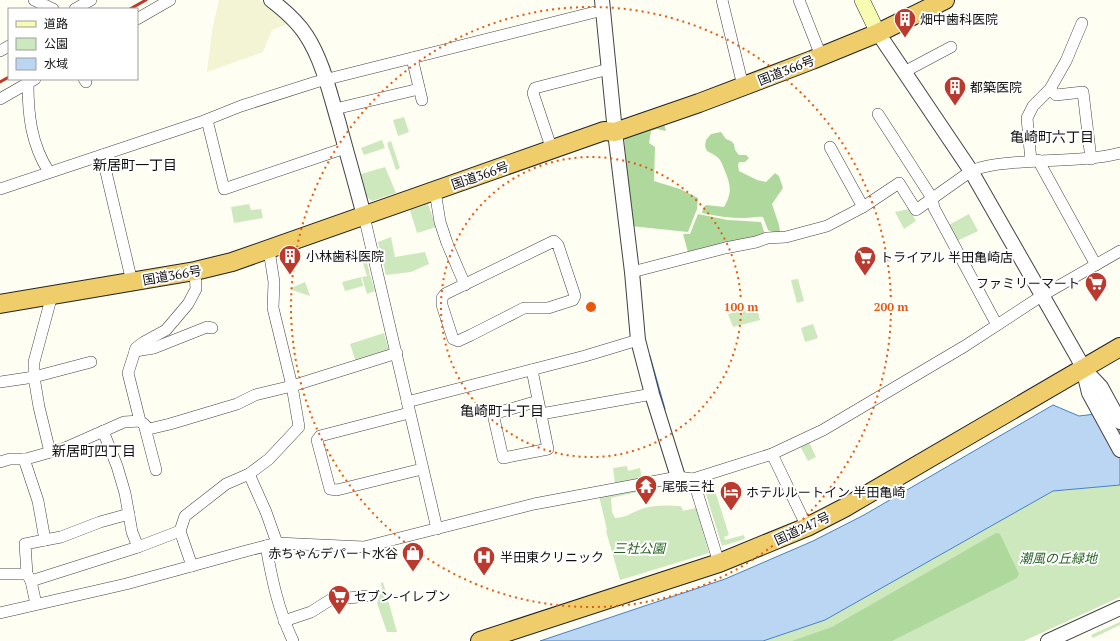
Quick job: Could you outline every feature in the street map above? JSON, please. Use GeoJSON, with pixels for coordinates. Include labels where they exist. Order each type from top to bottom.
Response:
{"type":"FeatureCollection","features":[{"type":"Feature","properties":{"kind":"highway","name":"国道366号"},"geometry":{"type":"LineString","coordinates":[[0,304],[195,271],[232,262],[604,131],[615,132],[699,103],[878,33],[946,0]]}},
{"type":"Feature","properties":{"kind":"highway","name":"国道247号"},"geometry":{"type":"LineString","coordinates":[[480,641],[719,563],[807,526],[844,508],[1120,347]]}},
{"type":"Feature","properties":{"kind":"main road"},"geometry":{"type":"LineString","coordinates":[[862,0],[878,33]]}},
{"type":"Feature","properties":{"kind":"street"},"geometry":{"type":"LineString","coordinates":[[34,0],[50,8]]}},
{"type":"Feature","properties":{"kind":"street"},"geometry":{"type":"LineString","coordinates":[[77,8],[91,0]]}},
{"type":"Feature","properties":{"kind":"street"},"geometry":{"type":"LineString","coordinates":[[138,18],[170,0]]}},
{"type":"Feature","properties":{"kind":"street"},"geometry":{"type":"LineString","coordinates":[[271,0],[283,9],[305,34],[313,47],[326,80],[364,216],[437,529]]}},
{"type":"Feature","properties":{"kind":"street"},"geometry":{"type":"LineString","coordinates":[[722,0],[743,86]]}},
{"type":"Feature","properties":{"kind":"street"},"geometry":{"type":"LineString","coordinates":[[799,0],[821,56]]}},
{"type":"Feature","properties":{"kind":"street"},"geometry":{"type":"LineString","coordinates":[[0,189],[207,120],[241,106],[326,80],[412,58],[602,5],[615,132],[632,272],[638,340],[652,394],[678,477]]}},
{"type":"Feature","properties":{"kind":"street"},"geometry":{"type":"LineString","coordinates":[[1082,23],[1066,61],[1050,89],[1033,106],[1027,118],[1035,160],[1096,265]]}},
{"type":"Feature","properties":{"kind":"street"},"geometry":{"type":"LineString","coordinates":[[878,33],[971,171],[1043,295],[1083,368],[1101,387],[1098,396],[1120,450]]}},
{"type":"Feature","properties":{"kind":"street"},"geometry":{"type":"LineString","coordinates":[[904,72],[952,47]]}},
{"type":"Feature","properties":{"kind":"street"},"geometry":{"type":"LineString","coordinates":[[334,109],[421,94],[412,58]]}},
{"type":"Feature","properties":{"kind":"street"},"geometry":{"type":"LineString","coordinates":[[552,150],[533,93],[535,88],[609,69]]}},
{"type":"Feature","properties":{"kind":"street"},"geometry":{"type":"LineString","coordinates":[[0,99],[32,81]]}},
{"type":"Feature","properties":{"kind":"street"},"geometry":{"type":"LineString","coordinates":[[32,81],[28,108],[32,131],[39,153],[50,172]]}},
{"type":"Feature","properties":{"kind":"street"},"geometry":{"type":"LineString","coordinates":[[1050,89],[1056,94],[1083,92],[1091,159]]}},
{"type":"Feature","properties":{"kind":"street"},"geometry":{"type":"LineString","coordinates":[[878,114],[932,198],[934,208],[997,325]]}},
{"type":"Feature","properties":{"kind":"street"},"geometry":{"type":"LineString","coordinates":[[207,120],[224,190],[345,148]]}},
{"type":"Feature","properties":{"kind":"street"},"geometry":{"type":"LineString","coordinates":[[830,147],[863,207]]}},
{"type":"Feature","properties":{"kind":"street"},"geometry":{"type":"LineString","coordinates":[[632,272],[767,238],[786,236],[827,226],[863,207],[899,184],[916,210],[971,171],[981,167],[1035,160],[1091,159],[1120,153]]}},
{"type":"Feature","properties":{"kind":"street"},"geometry":{"type":"LineString","coordinates":[[102,155],[132,282]]}},
{"type":"Feature","properties":{"kind":"street"},"geometry":{"type":"LineString","coordinates":[[435,190],[440,222],[447,243],[465,285]]}},
{"type":"Feature","properties":{"kind":"street"},"geometry":{"type":"LineString","coordinates":[[554,241],[558,245],[575,296],[573,300],[548,308],[524,308],[472,336],[458,341],[453,339],[451,336],[442,305],[442,298],[446,294],[465,285],[554,241]]}},
{"type":"Feature","properties":{"kind":"street"},"geometry":{"type":"LineString","coordinates":[[192,566],[180,531],[185,516],[226,484],[249,474],[269,458],[299,427],[292,386],[273,308],[274,282],[269,250]]}},
{"type":"Feature","properties":{"kind":"street"},"geometry":{"type":"LineString","coordinates":[[0,613],[126,584],[271,545],[364,547],[534,504],[678,477],[693,478],[772,454],[823,430],[965,346],[1043,295],[1120,251]]}},
{"type":"Feature","properties":{"kind":"street"},"geometry":{"type":"LineString","coordinates":[[156,470],[128,373],[136,348],[166,330],[188,304],[196,289],[195,271]]}},
{"type":"Feature","properties":{"kind":"street"},"geometry":{"type":"LineString","coordinates":[[50,452],[39,407],[34,376],[34,362],[52,295]]}},
{"type":"Feature","properties":{"kind":"street"},"geometry":{"type":"LineString","coordinates":[[135,351],[154,348],[208,327],[212,328]]}},
{"type":"Feature","properties":{"kind":"street"},"geometry":{"type":"LineString","coordinates":[[407,402],[585,356],[638,340]]}},
{"type":"Feature","properties":{"kind":"street"},"geometry":{"type":"LineString","coordinates":[[0,462],[10,459],[24,459],[65,448],[124,422],[142,422],[149,429],[170,424],[237,404],[255,395],[292,386],[396,353]]}},
{"type":"Feature","properties":{"kind":"street"},"geometry":{"type":"LineString","coordinates":[[0,382],[34,376],[91,362]]}},
{"type":"Feature","properties":{"kind":"street"},"geometry":{"type":"LineString","coordinates":[[532,370],[548,449],[503,458],[493,414],[538,401]]}},
{"type":"Feature","properties":{"kind":"street"},"geometry":{"type":"LineString","coordinates":[[541,414],[652,394]]}},
{"type":"Feature","properties":{"kind":"street"},"geometry":{"type":"LineString","coordinates":[[1098,396],[1120,422]]}},
{"type":"Feature","properties":{"kind":"street"},"geometry":{"type":"LineString","coordinates":[[409,413],[320,436],[317,440],[330,489],[337,490],[422,469]]}},
{"type":"Feature","properties":{"kind":"street"},"geometry":{"type":"LineString","coordinates":[[102,431],[118,466],[125,493],[132,532],[138,547]]}},
{"type":"Feature","properties":{"kind":"street"},"geometry":{"type":"LineString","coordinates":[[772,454],[807,526]]}},
{"type":"Feature","properties":{"kind":"street"},"geometry":{"type":"LineString","coordinates":[[24,459],[38,501],[45,540]]}},
{"type":"Feature","properties":{"kind":"street"},"geometry":{"type":"LineString","coordinates":[[249,474],[266,512],[271,545],[273,585],[284,621],[293,641]]}},
{"type":"Feature","properties":{"kind":"street"},"geometry":{"type":"LineString","coordinates":[[693,478],[719,563]]}},
{"type":"Feature","properties":{"kind":"street"},"geometry":{"type":"LineString","coordinates":[[36,604],[29,577],[25,544],[61,537],[100,522],[129,514]]}},
{"type":"Feature","properties":{"kind":"street"},"geometry":{"type":"LineString","coordinates":[[0,574],[29,577],[138,547],[180,531]]}},
{"type":"Feature","properties":{"kind":"street"},"geometry":{"type":"LineString","coordinates":[[284,621],[311,612],[330,600],[367,596]]}},
{"type":"Feature","properties":{"kind":"street"},"geometry":{"type":"LineString","coordinates":[[1048,641],[1120,608]]}},
{"type":"Feature","properties":{"kind":"green space"},"geometry":{"type":"Polygon","coordinates":[[[219,0],[260,0],[290,23],[272,30],[263,52],[207,72],[212,31],[219,0]]]}},
{"type":"Feature","properties":{"kind":"green space"},"geometry":{"type":"Polygon","coordinates":[[[404,117],[409,132],[398,136],[393,120],[404,117]]]}},
{"type":"Feature","properties":{"kind":"green space"},"geometry":{"type":"Polygon","coordinates":[[[663,120],[666,131],[657,129],[651,131],[649,143],[655,147],[654,181],[680,189],[698,198],[697,209],[688,232],[631,226],[624,136],[663,120]]]}},
{"type":"Feature","properties":{"kind":"green space"},"geometry":{"type":"Polygon","coordinates":[[[721,132],[726,139],[734,144],[735,150],[739,155],[746,155],[749,158],[745,162],[739,162],[739,171],[757,180],[766,182],[775,173],[779,176],[783,188],[772,204],[780,232],[775,233],[768,230],[763,217],[734,218],[702,213],[703,208],[706,205],[724,207],[728,198],[730,189],[722,163],[717,157],[707,151],[705,146],[706,140],[711,134],[721,132]]]}},
{"type":"Feature","properties":{"kind":"green space"},"geometry":{"type":"Polygon","coordinates":[[[382,140],[385,148],[364,155],[361,148],[382,140]]]}},
{"type":"Feature","properties":{"kind":"green space"},"geometry":{"type":"Polygon","coordinates":[[[391,141],[400,168],[396,170],[387,143],[391,141]]]}},
{"type":"Feature","properties":{"kind":"green space"},"geometry":{"type":"Polygon","coordinates":[[[385,167],[396,193],[372,201],[365,196],[358,175],[385,167]]]}},
{"type":"Feature","properties":{"kind":"green space"},"geometry":{"type":"Polygon","coordinates":[[[249,204],[251,210],[261,209],[263,218],[234,223],[231,207],[249,204]]]}},
{"type":"Feature","properties":{"kind":"green space"},"geometry":{"type":"Polygon","coordinates":[[[428,204],[436,227],[417,233],[410,210],[428,204]]]}},
{"type":"Feature","properties":{"kind":"green space"},"geometry":{"type":"Polygon","coordinates":[[[909,209],[916,221],[904,229],[895,212],[909,209]]]}},
{"type":"Feature","properties":{"kind":"green space"},"geometry":{"type":"Polygon","coordinates":[[[698,214],[728,220],[761,222],[765,235],[689,256],[683,234],[690,234],[698,214]]]}},
{"type":"Feature","properties":{"kind":"green space"},"geometry":{"type":"Polygon","coordinates":[[[969,214],[978,231],[955,242],[947,226],[969,214]]]}},
{"type":"Feature","properties":{"kind":"green space"},"geometry":{"type":"Polygon","coordinates":[[[391,237],[395,257],[425,252],[429,264],[411,272],[386,275],[378,242],[391,237]]]}},
{"type":"Feature","properties":{"kind":"green space"},"geometry":{"type":"Polygon","coordinates":[[[366,259],[370,274],[368,275],[370,275],[375,291],[367,294],[362,277],[367,276],[362,260],[366,259]]]}},
{"type":"Feature","properties":{"kind":"green space"},"geometry":{"type":"Polygon","coordinates":[[[361,277],[363,286],[345,291],[342,282],[361,277]]]}},
{"type":"Feature","properties":{"kind":"green space"},"geometry":{"type":"Polygon","coordinates":[[[798,279],[804,301],[797,303],[791,280],[798,279]]]}},
{"type":"Feature","properties":{"kind":"green space"},"geometry":{"type":"Polygon","coordinates":[[[305,282],[310,296],[289,289],[305,282]]]}},
{"type":"Feature","properties":{"kind":"green space"},"geometry":{"type":"Polygon","coordinates":[[[756,305],[760,320],[733,327],[728,314],[756,305]]]}},
{"type":"Feature","properties":{"kind":"green space"},"geometry":{"type":"Polygon","coordinates":[[[813,324],[818,338],[805,342],[801,328],[813,324]]]}},
{"type":"Feature","properties":{"kind":"green space"},"geometry":{"type":"Polygon","coordinates":[[[384,333],[389,351],[356,362],[350,344],[384,333]]]}},
{"type":"Feature","properties":{"kind":"green space"},"geometry":{"type":"Polygon","coordinates":[[[809,442],[816,457],[808,461],[800,446],[809,442]]]}},
{"type":"Feature","properties":{"kind":"green space"},"geometry":{"type":"Polygon","coordinates":[[[627,466],[628,471],[640,468],[642,479],[615,483],[613,468],[627,466]]]}},
{"type":"Feature","properties":{"kind":"green space"},"geometry":{"type":"Polygon","coordinates":[[[711,478],[729,535],[724,537],[725,540],[744,535],[745,539],[722,546],[704,488],[706,480],[711,478]]]}},
{"type":"Feature","properties":{"kind":"green space","name":"三社公園"},"geometry":{"type":"Polygon","coordinates":[[[672,483],[611,498],[612,512],[615,518],[654,506],[680,506],[683,509],[682,511],[696,508],[709,553],[620,580],[606,531],[599,496],[672,483]]]}},
{"type":"Feature","properties":{"kind":"green space","name":"潮風の丘緑地"},"geometry":{"type":"Polygon","coordinates":[[[1120,485],[1120,597],[1024,641],[763,641],[825,620],[1053,491],[1120,485]]]}},
{"type":"Feature","properties":{"kind":"green space"},"geometry":{"type":"Polygon","coordinates":[[[996,533],[1000,534],[1019,574],[1017,578],[892,641],[792,641],[832,627],[996,533]]]}},
{"type":"Feature","properties":{"kind":"green space"},"geometry":{"type":"Polygon","coordinates":[[[383,582],[397,632],[387,632],[377,603],[382,589],[381,583],[383,582]]]}},
{"type":"Feature","properties":{"kind":"green space"},"geometry":{"type":"Polygon","coordinates":[[[1120,622],[1120,625],[1093,638],[1091,635],[1120,622]]]}},
{"type":"Feature","properties":{"kind":"water"},"geometry":{"type":"Polygon","coordinates":[[[1053,405],[1079,416],[1120,411],[1120,485],[1053,491],[825,620],[763,641],[540,641],[725,579],[813,541],[864,515],[1053,405]]]}},
{"type":"Feature","properties":{"kind":"waterway"},"geometry":{"type":"LineString","coordinates":[[649,356],[664,409]]}},
{"type":"Feature","properties":{"kind":"railway"},"geometry":{"type":"LineString","coordinates":[[132,8],[146,0]]}},
{"type":"Feature","properties":{"kind":"railway"},"geometry":{"type":"LineString","coordinates":[[0,82],[8,78]]}},
{"type":"Feature","properties":{"kind":"place","name":"畑中歯科医院"},"geometry":{"type":"Point","coordinates":[905,38]}},
{"type":"Feature","properties":{"kind":"place","name":"都築医院"},"geometry":{"type":"Point","coordinates":[955,106]}},
{"type":"Feature","properties":{"kind":"place","name":"小林歯科医院"},"geometry":{"type":"Point","coordinates":[290,276]}},
{"type":"Feature","properties":{"kind":"place","name":"トライアル 半田亀崎店"},"geometry":{"type":"Point","coordinates":[865,276]}},
{"type":"Feature","properties":{"kind":"place","name":"ファミリーマート"},"geometry":{"type":"Point","coordinates":[1096,302]}},
{"type":"Feature","properties":{"kind":"place","name":"尾張三社"},"geometry":{"type":"Point","coordinates":[646,506]}},
{"type":"Feature","properties":{"kind":"place","name":"ホテルルートイン 半田亀崎"},"geometry":{"type":"Point","coordinates":[731,512]}},
{"type":"Feature","properties":{"kind":"place","name":"赤ちゃんデパート水谷"},"geometry":{"type":"Point","coordinates":[413,572]}},
{"type":"Feature","properties":{"kind":"place","name":"半田東クリニック"},"geometry":{"type":"Point","coordinates":[484,576]}},
{"type":"Feature","properties":{"kind":"place","name":"セブン-イレブン"},"geometry":{"type":"Point","coordinates":[339,616]}},
{"type":"Feature","properties":{"kind":"district","name":"亀崎町六丁目"},"geometry":{"type":"Point","coordinates":[1052,136]}},
{"type":"Feature","properties":{"kind":"district","name":"新居町一丁目"},"geometry":{"type":"Point","coordinates":[135,164]}},
{"type":"Feature","properties":{"kind":"district","name":"亀崎町十丁目"},"geometry":{"type":"Point","coordinates":[502,410]}},
{"type":"Feature","properties":{"kind":"district","name":"新居町四丁目"},"geometry":{"type":"Point","coordinates":[94,450]}}]}
